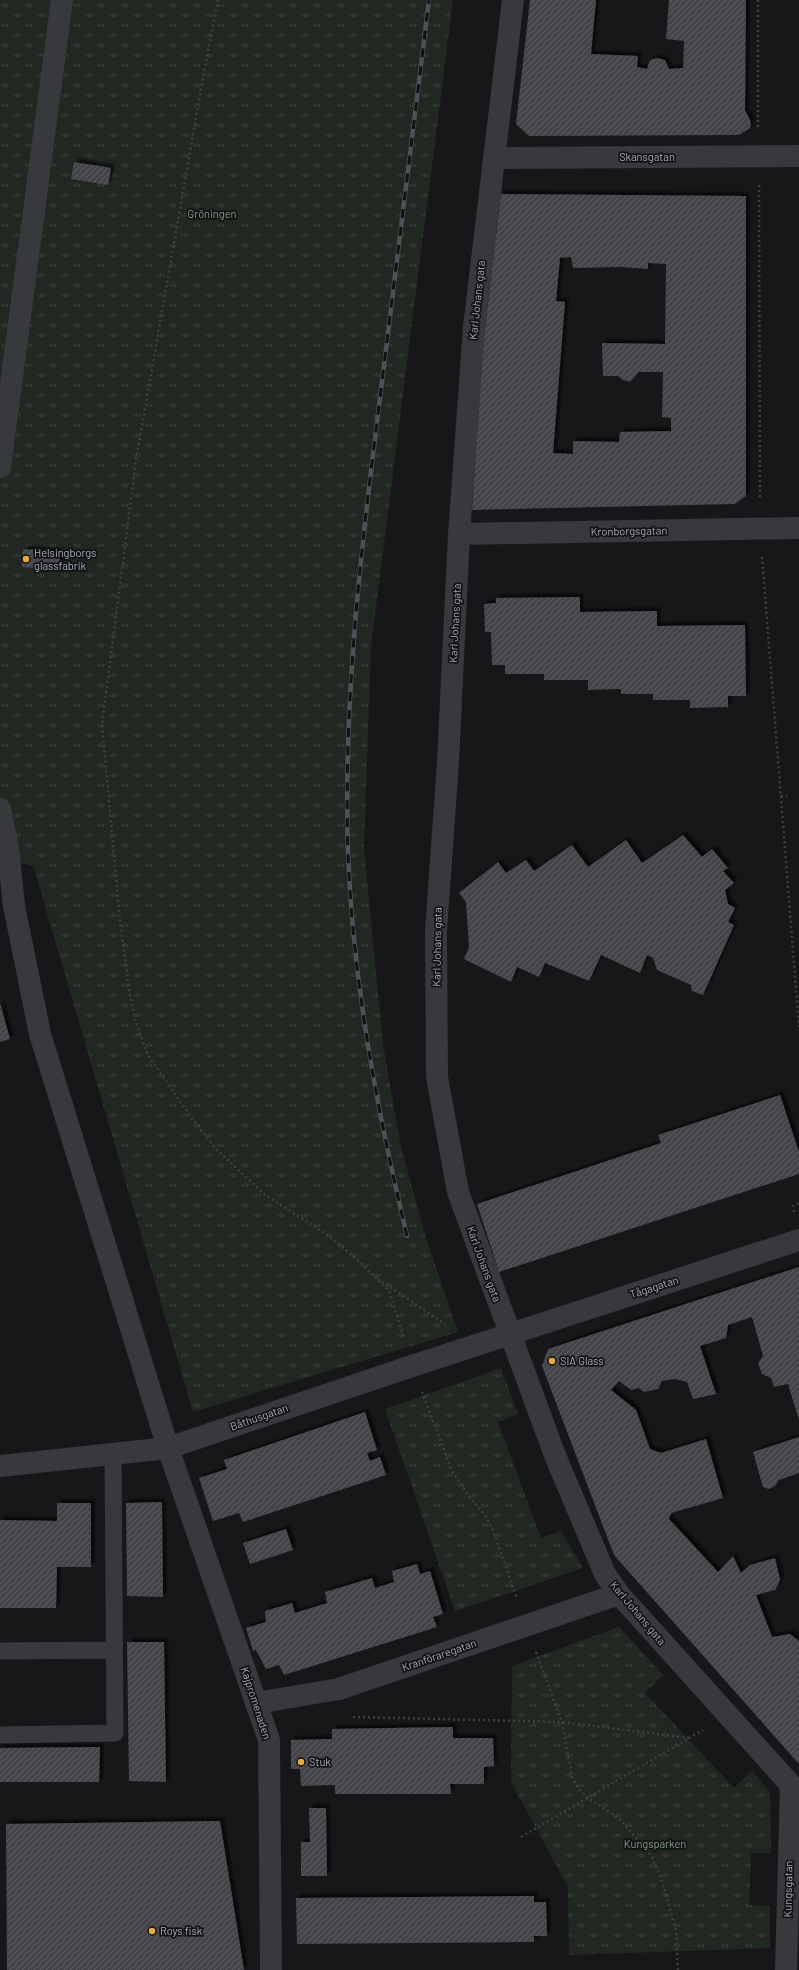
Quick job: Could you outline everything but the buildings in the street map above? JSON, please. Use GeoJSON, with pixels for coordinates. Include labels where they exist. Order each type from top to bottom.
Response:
{"type":"FeatureCollection","features":[{"type":"Feature","properties":{"kind":"street"},"geometry":{"type":"LineString","coordinates":[[0,467],[62,0]]}},
{"type":"Feature","properties":{"kind":"street","name":"Karl Johans gata"},"geometry":{"type":"LineString","coordinates":[[513,0],[474,327],[459,534],[448,762],[436,931],[437,1077],[458,1192],[559,1466],[605,1574],[619,1594],[795,1790]]}},
{"type":"Feature","properties":{"kind":"street","name":"Skansgatan"},"geometry":{"type":"LineString","coordinates":[[494,158],[799,156]]}},
{"type":"Feature","properties":{"kind":"street","name":"Kronborgsgatan"},"geometry":{"type":"LineString","coordinates":[[459,534],[799,528]]}},
{"type":"Feature","properties":{"kind":"street","name":"Kajpromenaden"},"geometry":{"type":"LineString","coordinates":[[0,809],[8,848],[14,906],[40,1034],[168,1448],[269,1740],[271,1970]]}},
{"type":"Feature","properties":{"kind":"street","name":"Tågagatan"},"geometry":{"type":"LineString","coordinates":[[510,1335],[799,1240]]}},
{"type":"Feature","properties":{"kind":"street","name":"Båthusgatan"},"geometry":{"type":"LineString","coordinates":[[0,1466],[168,1448],[412,1366],[510,1335]]}},
{"type":"Feature","properties":{"kind":"street","name":"Kranföraregatan"},"geometry":{"type":"LineString","coordinates":[[256,1702],[339,1689],[619,1594]]}},
{"type":"Feature","properties":{"kind":"street","name":"Kungsgatan"},"geometry":{"type":"LineString","coordinates":[[786,1970],[795,1790]]}},
{"type":"Feature","properties":{"kind":"street"},"geometry":{"type":"LineString","coordinates":[[772,1970],[786,1970]]}},
{"type":"Feature","properties":{"kind":"lane"},"geometry":{"type":"LineString","coordinates":[[0,1736],[115,1733],[113,1454]]}},
{"type":"Feature","properties":{"kind":"lane"},"geometry":{"type":"LineString","coordinates":[[0,1651],[114,1650]]}},
{"type":"Feature","properties":{"kind":"path"},"geometry":{"type":"LineString","coordinates":[[218,0],[136,460],[102,725],[120,921],[130,996],[137,1026],[148,1055],[193,1120],[217,1150],[264,1194],[326,1234],[389,1291],[412,1366],[452,1471],[470,1498],[485,1515],[494,1533],[525,1626],[562,1722],[572,1777],[578,1788],[588,1798],[620,1819],[652,1857],[663,1884],[676,1931],[678,1970]]}},
{"type":"Feature","properties":{"kind":"path"},"geometry":{"type":"LineString","coordinates":[[758,0],[760,529],[799,1027]]}},
{"type":"Feature","properties":{"kind":"path"},"geometry":{"type":"LineString","coordinates":[[781,796],[787,796]]}},
{"type":"Feature","properties":{"kind":"path"},"geometry":{"type":"LineString","coordinates":[[373,1275],[476,1345]]}},
{"type":"Feature","properties":{"kind":"path"},"geometry":{"type":"LineString","coordinates":[[347,1717],[562,1722],[689,1738]]}},
{"type":"Feature","properties":{"kind":"path"},"geometry":{"type":"LineString","coordinates":[[520,1837],[708,1727]]}},
{"type":"Feature","properties":{"kind":"green space","name":"Gröningen"},"geometry":{"type":"Polygon","coordinates":[[[0,0],[453,0],[371,646],[364,848],[383,1044],[400,1143],[426,1238],[458,1332],[193,1412],[33,865],[0,861],[0,0]]]}},
{"type":"Feature","properties":{"kind":"green space"},"geometry":{"type":"Polygon","coordinates":[[[501,1368],[518,1414],[498,1422],[541,1538],[561,1531],[583,1568],[455,1611],[385,1409],[501,1368]]]}},
{"type":"Feature","properties":{"kind":"green space","name":"Kungsparken"},"geometry":{"type":"Polygon","coordinates":[[[619,1627],[663,1675],[645,1693],[734,1788],[752,1771],[770,1792],[771,1853],[751,1853],[749,1905],[770,1906],[770,1948],[569,1955],[568,1887],[511,1782],[512,1666],[619,1627]]]}},
{"type":"Feature","properties":{"kind":"railway"},"geometry":{"type":"LineString","coordinates":[[407,1236],[376,1094],[355,950],[348,853],[348,739],[355,625],[366,511],[429,0]]}},
{"type":"Feature","properties":{"kind":"place","name":"Helsingborgs glassfabrik"},"geometry":{"type":"Point","coordinates":[26,559]}},
{"type":"Feature","properties":{"kind":"place","name":"SIA Glass"},"geometry":{"type":"Point","coordinates":[552,1361]}},
{"type":"Feature","properties":{"kind":"place","name":"Stuk"},"geometry":{"type":"Point","coordinates":[301,1762]}},
{"type":"Feature","properties":{"kind":"place","name":"Roys fisk"},"geometry":{"type":"Point","coordinates":[152,1931]}}]}
